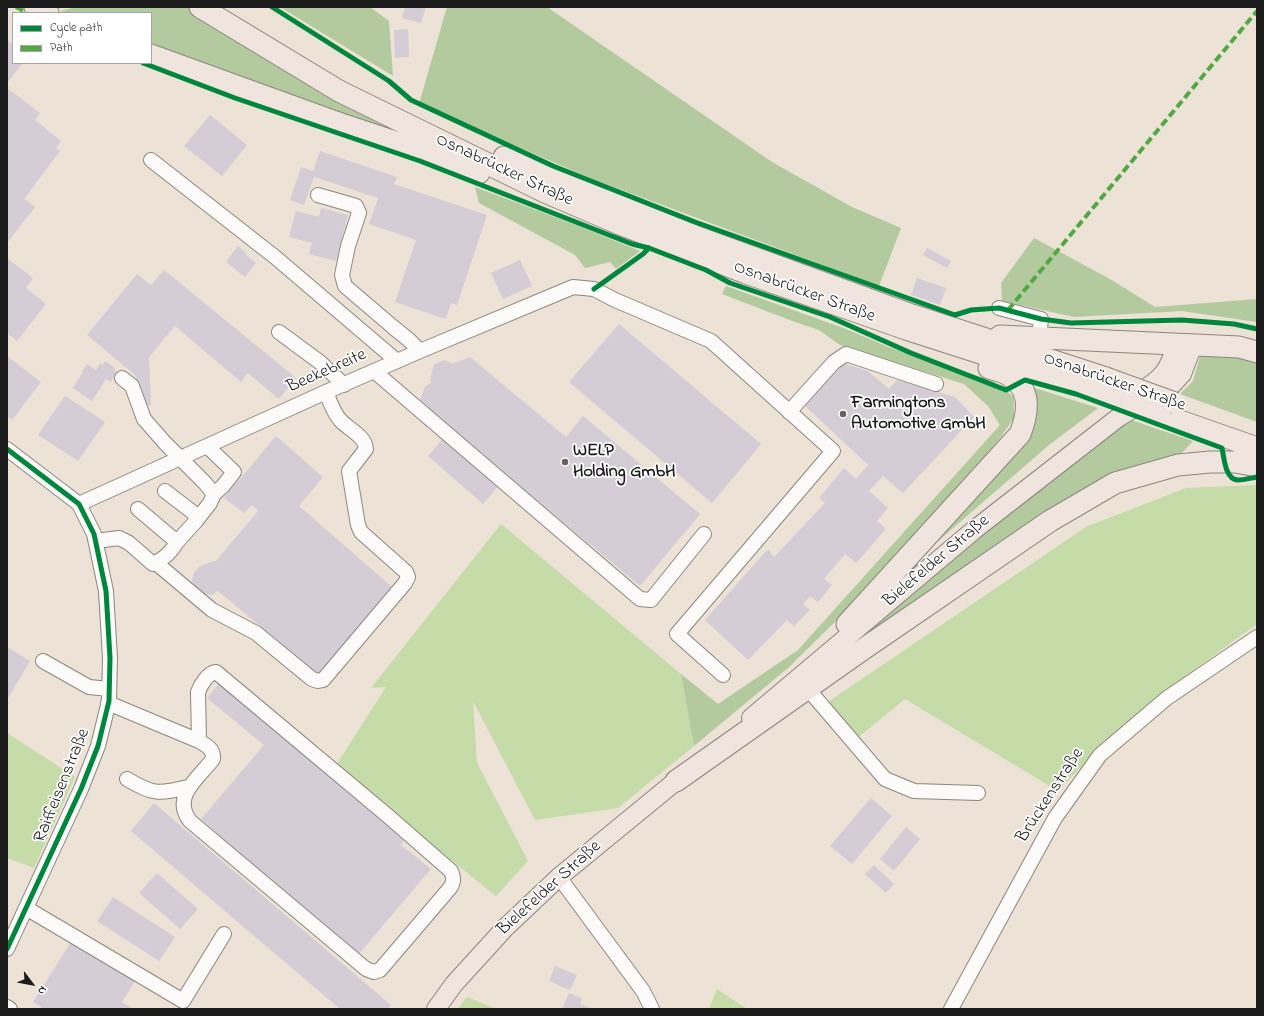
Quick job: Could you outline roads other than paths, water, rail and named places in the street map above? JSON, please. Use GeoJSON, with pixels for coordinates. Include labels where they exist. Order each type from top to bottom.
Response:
{"type":"FeatureCollection","features":[{"type":"Feature","properties":{"kind":"highway"},"geometry":{"type":"LineString","coordinates":[[35,7],[46,12]]}},
{"type":"Feature","properties":{"kind":"highway","name":"Osnabrücker Straße"},"geometry":{"type":"LineString","coordinates":[[200,7],[339,91],[545,192],[622,225],[746,274],[948,343],[1099,383]]}},
{"type":"Feature","properties":{"kind":"highway","name":"Osnabrücker Straße"},"geometry":{"type":"LineString","coordinates":[[227,7],[301,54],[358,86],[419,118],[517,163],[695,236],[912,315],[970,334],[1167,408],[1257,448]]}},
{"type":"Feature","properties":{"kind":"highway"},"geometry":{"type":"LineString","coordinates":[[152,55],[344,125],[413,148],[510,186],[622,225]]}},
{"type":"Feature","properties":{"kind":"highway"},"geometry":{"type":"LineString","coordinates":[[970,334],[1239,347],[1257,352]]}},
{"type":"Feature","properties":{"kind":"highway"},"geometry":{"type":"LineString","coordinates":[[847,624],[1020,434],[1026,418],[1027,400],[1019,383],[1007,374],[970,361],[948,343]]}},
{"type":"Feature","properties":{"kind":"highway","name":"Osnabrücker Straße"},"geometry":{"type":"LineString","coordinates":[[1167,408],[1257,432]]}},
{"type":"Feature","properties":{"kind":"highway"},"geometry":{"type":"LineString","coordinates":[[676,781],[807,688],[1050,521],[1115,483],[1178,465],[1235,462],[1257,466]]}},
{"type":"Feature","properties":{"kind":"main road","name":"Bielefelder Straße"},"geometry":{"type":"LineString","coordinates":[[676,781],[847,624],[1111,410],[1159,379],[1185,344]]}},
{"type":"Feature","properties":{"kind":"main road","name":"Bielefelder Straße"},"geometry":{"type":"LineString","coordinates":[[436,1009],[454,984],[504,928],[558,877],[676,781],[974,530],[1119,417],[1170,387],[1182,374],[1185,344]]}},
{"type":"Feature","properties":{"kind":"street"},"geometry":{"type":"LineString","coordinates":[[151,160],[274,257],[396,362]]}},
{"type":"Feature","properties":{"kind":"street"},"geometry":{"type":"LineString","coordinates":[[318,195],[356,206],[359,212],[348,246],[342,275],[344,286],[392,328],[409,340],[420,351]]}},
{"type":"Feature","properties":{"kind":"street","name":"Beekebreite"},"geometry":{"type":"LineString","coordinates":[[79,504],[326,392],[573,287],[594,289],[615,300],[711,341],[789,412]]}},
{"type":"Feature","properties":{"kind":"street"},"geometry":{"type":"LineString","coordinates":[[999,308],[1041,319],[1039,338]]}},
{"type":"Feature","properties":{"kind":"street"},"geometry":{"type":"LineString","coordinates":[[279,332],[321,363],[344,385]]}},
{"type":"Feature","properties":{"kind":"street"},"geometry":{"type":"LineString","coordinates":[[723,675],[677,634],[833,451],[789,412],[834,362],[846,354],[936,384]]}},
{"type":"Feature","properties":{"kind":"street"},"geometry":{"type":"LineString","coordinates":[[374,371],[640,599],[651,600],[704,534]]}},
{"type":"Feature","properties":{"kind":"street"},"geometry":{"type":"LineString","coordinates":[[122,378],[132,386],[144,419],[214,494]]}},
{"type":"Feature","properties":{"kind":"street"},"geometry":{"type":"LineString","coordinates":[[96,541],[119,538],[129,543],[153,564],[156,563],[212,610],[256,633],[312,679],[318,681],[323,680],[408,577],[406,572],[361,532],[358,526],[349,471],[366,449],[365,444],[362,439],[340,421],[326,392]]}},
{"type":"Feature","properties":{"kind":"street"},"geometry":{"type":"LineString","coordinates":[[156,563],[165,558],[173,549],[177,542],[210,504],[214,494],[223,486],[234,472],[207,446]]}},
{"type":"Feature","properties":{"kind":"street","name":"Raiffeisenstraße"},"geometry":{"type":"LineString","coordinates":[[7,449],[79,504],[94,534],[106,591],[110,658],[108,703],[98,746],[81,789],[7,949]]}},
{"type":"Feature","properties":{"kind":"street"},"geometry":{"type":"LineString","coordinates":[[164,491],[195,514],[196,521]]}},
{"type":"Feature","properties":{"kind":"street"},"geometry":{"type":"LineString","coordinates":[[138,509],[177,542]]}},
{"type":"Feature","properties":{"kind":"street","name":"Brückenstraße"},"geometry":{"type":"LineString","coordinates":[[951,1009],[1055,818],[1100,755],[1167,698],[1257,637]]}},
{"type":"Feature","properties":{"kind":"street"},"geometry":{"type":"LineString","coordinates":[[43,660],[90,687],[109,689]]}},
{"type":"Feature","properties":{"kind":"street"},"geometry":{"type":"LineString","coordinates":[[108,703],[198,741],[211,750],[213,753],[213,759],[188,787],[183,802],[185,812],[190,821],[370,972],[380,970],[453,883],[454,877],[451,871],[388,816],[216,672],[209,675],[200,686],[198,692],[198,741]]}},
{"type":"Feature","properties":{"kind":"street"},"geometry":{"type":"LineString","coordinates":[[807,688],[885,779],[914,791],[978,793]]}},
{"type":"Feature","properties":{"kind":"street"},"geometry":{"type":"LineString","coordinates":[[127,779],[147,790],[156,792],[173,791],[188,787]]}},
{"type":"Feature","properties":{"kind":"street"},"geometry":{"type":"LineString","coordinates":[[558,877],[643,991],[652,1009]]}},
{"type":"Feature","properties":{"kind":"street"},"geometry":{"type":"LineString","coordinates":[[26,908],[185,1005],[224,934]]}},
{"type":"Feature","properties":{"kind":"place","name":"Farmingtons Automotive GmbH"},"geometry":{"type":"Point","coordinates":[843,414]}},
{"type":"Feature","properties":{"kind":"place","name":"WELP Holding GmbH"},"geometry":{"type":"Point","coordinates":[565,462]}}]}
